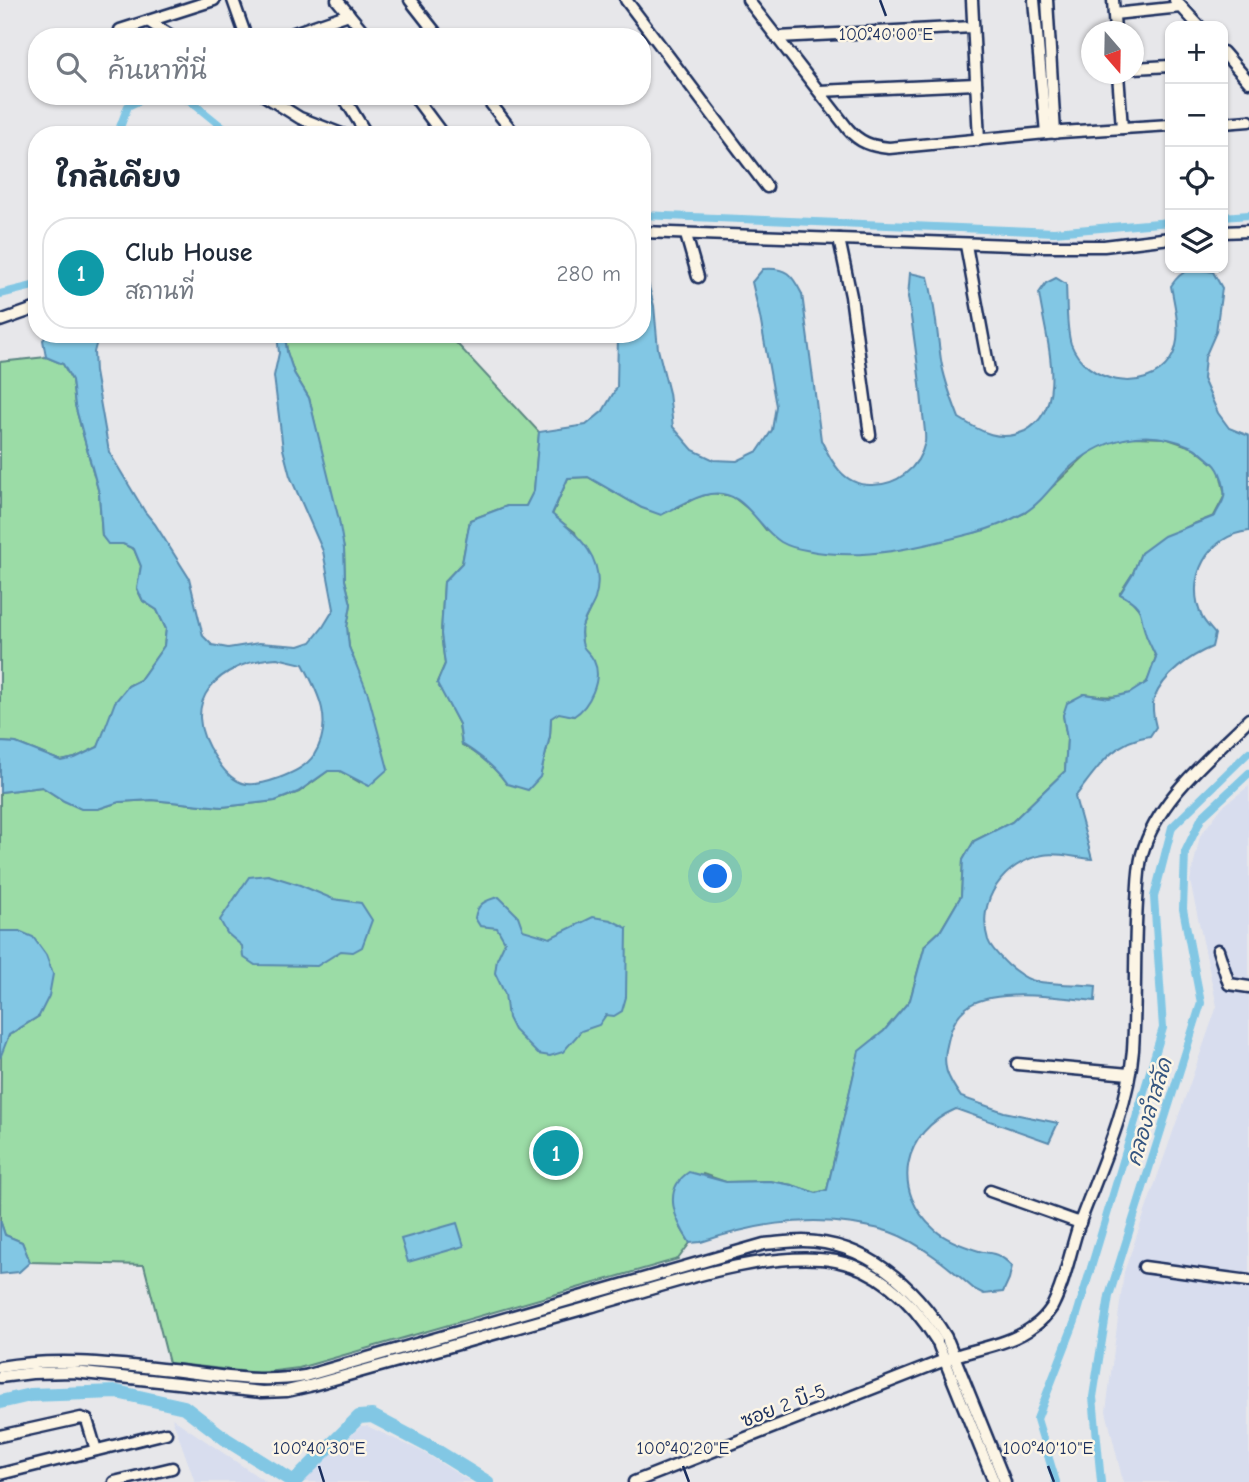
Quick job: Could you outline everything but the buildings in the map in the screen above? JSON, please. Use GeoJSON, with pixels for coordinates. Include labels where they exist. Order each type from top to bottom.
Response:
{"type":"FeatureCollection","features":[{"type":"Feature","properties":{"kind":"street"},"geometry":{"type":"LineString","coordinates":[[126,28],[214,0]]}},
{"type":"Feature","properties":{"kind":"street"},"geometry":{"type":"LineString","coordinates":[[233,0],[243,28]]}},
{"type":"Feature","properties":{"kind":"street"},"geometry":{"type":"LineString","coordinates":[[337,0],[360,28]]}},
{"type":"Feature","properties":{"kind":"street"},"geometry":{"type":"LineString","coordinates":[[410,0],[432,28]]}},
{"type":"Feature","properties":{"kind":"street"},"geometry":{"type":"LineString","coordinates":[[626,0],[647,28]]}},
{"type":"Feature","properties":{"kind":"street"},"geometry":{"type":"LineString","coordinates":[[748,0],[857,139],[872,146],[889,148],[1165,125]]}},
{"type":"Feature","properties":{"kind":"street"},"geometry":{"type":"LineString","coordinates":[[971,0],[979,140]]}},
{"type":"Feature","properties":{"kind":"street"},"geometry":{"type":"LineString","coordinates":[[1034,0],[1050,133]]}},
{"type":"Feature","properties":{"kind":"street"},"geometry":{"type":"LineString","coordinates":[[1047,0],[1050,133]]}},
{"type":"Feature","properties":{"kind":"street"},"geometry":{"type":"LineString","coordinates":[[1113,0],[1114,21]]}},
{"type":"Feature","properties":{"kind":"street"},"geometry":{"type":"LineString","coordinates":[[1114,14],[1178,4],[1194,21]]}},
{"type":"Feature","properties":{"kind":"street"},"geometry":{"type":"LineString","coordinates":[[309,28],[349,15]]}},
{"type":"Feature","properties":{"kind":"street"},"geometry":{"type":"LineString","coordinates":[[148,21],[159,28]]}},
{"type":"Feature","properties":{"kind":"street"},"geometry":{"type":"LineString","coordinates":[[778,37],[973,27]]}},
{"type":"Feature","properties":{"kind":"street"},"geometry":{"type":"LineString","coordinates":[[651,33],[767,187]]}},
{"type":"Feature","properties":{"kind":"street"},"geometry":{"type":"LineString","coordinates":[[1228,63],[1249,82]]}},
{"type":"Feature","properties":{"kind":"street"},"geometry":{"type":"LineString","coordinates":[[1144,67],[1165,66]]}},
{"type":"Feature","properties":{"kind":"street"},"geometry":{"type":"LineString","coordinates":[[819,91],[976,84]]}},
{"type":"Feature","properties":{"kind":"street"},"geometry":{"type":"LineString","coordinates":[[1119,84],[1122,128]]}},
{"type":"Feature","properties":{"kind":"street"},"geometry":{"type":"LineString","coordinates":[[281,105],[300,118],[321,126]]}},
{"type":"Feature","properties":{"kind":"street"},"geometry":{"type":"LineString","coordinates":[[349,105],[362,126]]}},
{"type":"Feature","properties":{"kind":"street"},"geometry":{"type":"LineString","coordinates":[[421,105],[436,126]]}},
{"type":"Feature","properties":{"kind":"street"},"geometry":{"type":"LineString","coordinates":[[492,105],[508,126]]}},
{"type":"Feature","properties":{"kind":"street"},"geometry":{"type":"LineString","coordinates":[[1228,123],[1249,121]]}},
{"type":"Feature","properties":{"kind":"street"},"geometry":{"type":"LineString","coordinates":[[1228,232],[1249,231]]}},
{"type":"Feature","properties":{"kind":"street"},"geometry":{"type":"LineString","coordinates":[[651,233],[1084,247],[1165,239]]}},
{"type":"Feature","properties":{"kind":"street"},"geometry":{"type":"LineString","coordinates":[[686,235],[698,277]]}},
{"type":"Feature","properties":{"kind":"street"},"geometry":{"type":"LineString","coordinates":[[839,239],[851,296],[870,435]]}},
{"type":"Feature","properties":{"kind":"street"},"geometry":{"type":"LineString","coordinates":[[966,245],[989,370]]}},
{"type":"Feature","properties":{"kind":"street"},"geometry":{"type":"LineString","coordinates":[[0,321],[28,311]]}},
{"type":"Feature","properties":{"kind":"street","name":"ซอย 2 บี-5"},"geometry":{"type":"LineString","coordinates":[[634,1482],[950,1358],[1008,1340],[1033,1327],[1051,1309],[1128,1088],[1136,990],[1135,934],[1142,856],[1153,827],[1169,799],[1249,719]]}},
{"type":"Feature","properties":{"kind":"street"},"geometry":{"type":"LineString","coordinates":[[1218,950],[1229,984],[1249,987]]}},
{"type":"Feature","properties":{"kind":"street"},"geometry":{"type":"LineString","coordinates":[[1017,1064],[1129,1074]]}},
{"type":"Feature","properties":{"kind":"street"},"geometry":{"type":"LineString","coordinates":[[990,1191],[1080,1223]]}},
{"type":"Feature","properties":{"kind":"street"},"geometry":{"type":"LineString","coordinates":[[0,1367],[58,1361],[92,1362],[231,1379],[286,1379],[315,1373],[764,1244],[803,1241],[836,1246],[871,1258],[907,1286],[931,1313],[1005,1482]]}},
{"type":"Feature","properties":{"kind":"street"},"geometry":{"type":"LineString","coordinates":[[0,1377],[74,1372],[262,1392],[287,1391],[698,1276],[773,1260],[808,1258],[838,1262],[871,1273],[901,1294],[943,1342]]}},
{"type":"Feature","properties":{"kind":"street"},"geometry":{"type":"LineString","coordinates":[[1144,1267],[1249,1281]]}},
{"type":"Feature","properties":{"kind":"street"},"geometry":{"type":"LineString","coordinates":[[950,1358],[994,1482]]}},
{"type":"Feature","properties":{"kind":"street"},"geometry":{"type":"LineString","coordinates":[[0,1436],[81,1418],[87,1420],[96,1450]]}},
{"type":"Feature","properties":{"kind":"street"},"geometry":{"type":"LineString","coordinates":[[0,1475],[166,1433]]}},
{"type":"Feature","properties":{"kind":"street"},"geometry":{"type":"LineString","coordinates":[[114,1482],[172,1468]]}},
{"type":"Feature","properties":{"kind":"shaded area"},"geometry":{"type":"Polygon","coordinates":[[[1249,786],[1249,1482],[1123,1482],[1106,1411],[1124,1272],[1217,1006],[1190,881],[1200,836],[1222,807],[1249,786]]]}},
{"type":"Feature","properties":{"kind":"shaded area"},"geometry":{"type":"Polygon","coordinates":[[[172,1418],[266,1482],[195,1482],[172,1418]]]}},
{"type":"Feature","properties":{"kind":"shaded area"},"geometry":{"type":"Polygon","coordinates":[[[361,1426],[367,1426],[423,1452],[471,1482],[303,1482],[361,1426]]]}},
{"type":"Feature","properties":{"kind":"green space"},"geometry":{"type":"Polygon","coordinates":[[[286,343],[456,343],[539,432],[534,491],[526,506],[507,506],[470,520],[462,563],[444,582],[441,634],[445,664],[437,682],[459,724],[462,745],[487,762],[507,784],[540,776],[550,736],[551,718],[559,712],[574,716],[594,661],[582,648],[581,628],[595,598],[575,532],[552,515],[568,478],[588,477],[642,508],[678,508],[695,498],[712,493],[732,496],[752,512],[766,530],[938,541],[977,532],[1025,513],[1089,452],[1105,443],[1132,437],[1165,438],[1194,448],[1219,468],[1225,495],[1214,516],[1191,525],[1141,553],[1133,573],[1120,593],[1132,601],[1142,613],[1146,635],[1156,657],[1146,683],[1133,693],[1125,695],[1108,697],[1084,694],[1063,715],[1067,739],[1065,771],[1012,822],[974,841],[963,860],[961,896],[941,930],[925,945],[910,1000],[884,1031],[859,1052],[827,1190],[816,1193],[770,1181],[726,1182],[703,1174],[681,1228],[690,1243],[678,1259],[299,1368],[258,1373],[169,1363],[144,1265],[30,1262],[22,1242],[5,1235],[0,1220],[1,1051],[9,1035],[39,1016],[19,931],[0,931],[0,792],[42,787],[64,801],[98,809],[119,802],[152,800],[222,807],[275,801],[299,792],[328,771],[340,771],[359,782],[357,668],[349,647],[347,627],[351,604],[345,580],[344,549],[309,398],[294,373],[286,343]]]}},
{"type":"Feature","properties":{"kind":"green space"},"geometry":{"type":"Polygon","coordinates":[[[46,357],[63,364],[72,380],[75,405],[99,493],[102,536],[109,544],[123,544],[134,549],[141,566],[137,589],[143,601],[157,610],[166,629],[164,646],[140,680],[128,686],[98,747],[75,758],[61,761],[16,743],[0,742],[0,362],[46,357]]]}},
{"type":"Feature","properties":{"kind":"water"},"geometry":{"type":"Polygon","coordinates":[[[763,269],[777,269],[787,273],[795,281],[802,294],[821,440],[845,476],[861,484],[880,485],[897,479],[912,468],[925,442],[919,371],[908,297],[910,273],[928,277],[942,367],[959,418],[975,428],[999,436],[1025,431],[1039,420],[1047,405],[1051,368],[1039,293],[1046,283],[1056,278],[1066,284],[1069,338],[1078,357],[1089,368],[1102,375],[1131,381],[1146,378],[1159,371],[1174,352],[1178,334],[1171,286],[1180,275],[1214,273],[1222,288],[1216,332],[1205,357],[1203,379],[1218,413],[1229,428],[1249,436],[1249,531],[1234,534],[1211,550],[1198,574],[1197,603],[1203,619],[1215,634],[1212,647],[1186,661],[1158,690],[1153,710],[1156,727],[1150,736],[1115,750],[1075,797],[1092,859],[1054,854],[1029,859],[1005,875],[996,886],[986,911],[988,940],[1008,965],[1038,982],[1096,986],[1095,1001],[1014,995],[983,1000],[965,1008],[958,1016],[946,1050],[947,1071],[961,1097],[1004,1112],[1058,1123],[1049,1142],[956,1109],[938,1119],[924,1132],[914,1147],[908,1164],[912,1198],[921,1215],[935,1230],[962,1245],[997,1255],[1012,1266],[1003,1292],[984,1294],[924,1249],[902,1237],[854,1224],[814,1221],[776,1224],[690,1243],[673,1206],[675,1187],[689,1172],[726,1182],[770,1181],[816,1193],[827,1190],[859,1051],[884,1031],[910,1000],[925,945],[941,930],[961,896],[963,860],[974,841],[1012,822],[1065,771],[1067,739],[1063,715],[1067,703],[1084,694],[1109,698],[1130,693],[1147,682],[1156,657],[1138,607],[1120,594],[1141,553],[1164,536],[1215,516],[1224,497],[1218,469],[1200,452],[1175,441],[1158,437],[1124,439],[1093,451],[1079,460],[1041,500],[1018,516],[974,533],[912,548],[870,554],[827,553],[793,547],[772,535],[741,503],[722,494],[697,498],[661,515],[642,508],[588,477],[568,478],[552,514],[581,540],[594,560],[598,585],[581,633],[584,647],[594,661],[596,684],[580,712],[574,716],[559,713],[551,718],[550,736],[540,777],[528,790],[507,784],[487,762],[462,744],[459,724],[437,683],[445,664],[441,634],[444,582],[462,563],[470,520],[507,506],[526,506],[534,490],[539,432],[586,425],[603,411],[617,387],[618,343],[651,343],[651,295],[673,427],[693,450],[714,460],[737,461],[758,451],[772,430],[776,406],[752,282],[763,269]]]}},
{"type":"Feature","properties":{"kind":"water"},"geometry":{"type":"Polygon","coordinates":[[[44,343],[96,343],[95,372],[109,452],[189,578],[203,636],[212,645],[228,648],[259,643],[299,646],[311,642],[334,609],[323,551],[290,476],[283,449],[274,376],[279,353],[278,343],[286,343],[294,373],[309,398],[339,520],[345,580],[351,604],[347,627],[349,647],[368,694],[388,769],[369,786],[340,771],[328,771],[298,792],[275,801],[222,807],[152,800],[119,802],[98,809],[81,809],[42,787],[0,792],[0,742],[16,743],[61,761],[75,758],[98,747],[115,702],[128,686],[140,680],[164,646],[166,629],[157,610],[143,601],[137,588],[141,566],[134,549],[123,544],[108,544],[102,536],[99,493],[75,405],[72,380],[63,364],[46,357],[44,343]],[[277,658],[237,667],[222,676],[210,688],[202,702],[200,718],[204,737],[220,765],[230,776],[242,783],[260,783],[275,780],[307,763],[314,755],[323,732],[322,709],[303,664],[277,658]]]}},
{"type":"Feature","properties":{"kind":"water"},"geometry":{"type":"Polygon","coordinates":[[[268,875],[333,899],[361,903],[372,920],[362,947],[353,952],[341,951],[317,966],[255,965],[243,957],[242,946],[227,933],[220,920],[249,877],[268,875]]]}},
{"type":"Feature","properties":{"kind":"water"},"geometry":{"type":"Polygon","coordinates":[[[499,897],[518,916],[523,930],[550,938],[593,917],[611,920],[627,928],[626,997],[622,1011],[614,1016],[606,1015],[599,1025],[581,1031],[563,1052],[550,1056],[538,1054],[514,1030],[508,1018],[505,994],[495,973],[497,959],[505,942],[497,928],[480,926],[475,918],[482,903],[499,897]]]}},
{"type":"Feature","properties":{"kind":"water"},"geometry":{"type":"Polygon","coordinates":[[[0,931],[19,931],[33,937],[46,955],[53,974],[49,996],[39,1016],[9,1035],[0,1058],[0,931]]]}},
{"type":"Feature","properties":{"kind":"water"},"geometry":{"type":"Polygon","coordinates":[[[0,1220],[5,1235],[22,1242],[30,1262],[19,1272],[0,1274],[0,1220]]]}},
{"type":"Feature","properties":{"kind":"water"},"geometry":{"type":"Polygon","coordinates":[[[457,1223],[464,1246],[408,1262],[401,1239],[457,1223]]]}},
{"type":"Feature","properties":{"kind":"waterway"},"geometry":{"type":"LineString","coordinates":[[120,126],[130,105]]}},
{"type":"Feature","properties":{"kind":"waterway"},"geometry":{"type":"LineString","coordinates":[[195,105],[221,126]]}},
{"type":"Feature","properties":{"kind":"waterway"},"geometry":{"type":"LineString","coordinates":[[651,215],[1054,232],[1165,222]]}},
{"type":"Feature","properties":{"kind":"waterway"},"geometry":{"type":"LineString","coordinates":[[1228,217],[1249,215]]}},
{"type":"Feature","properties":{"kind":"waterway"},"geometry":{"type":"LineString","coordinates":[[0,294],[28,287]]}},
{"type":"Feature","properties":{"kind":"waterway"},"geometry":{"type":"LineString","coordinates":[[1056,1482],[1037,1419],[1075,1321],[1163,1028],[1154,897],[1172,827],[1249,752]]}},
{"type":"Feature","properties":{"kind":"waterway","name":"คลองลำสลัด"},"geometry":{"type":"LineString","coordinates":[[1101,1482],[1093,1397],[1109,1296],[1201,1003],[1183,909],[1185,852],[1202,817],[1249,773]]}},
{"type":"Feature","properties":{"kind":"waterway"},"geometry":{"type":"LineString","coordinates":[[0,1402],[30,1395],[117,1392],[184,1407],[227,1440],[294,1482],[359,1417],[372,1416],[427,1445],[487,1482]]}},
{"type":"Feature","properties":{"kind":"place","name":"Club House"},"geometry":{"type":"Point","coordinates":[556,1153]}}]}
